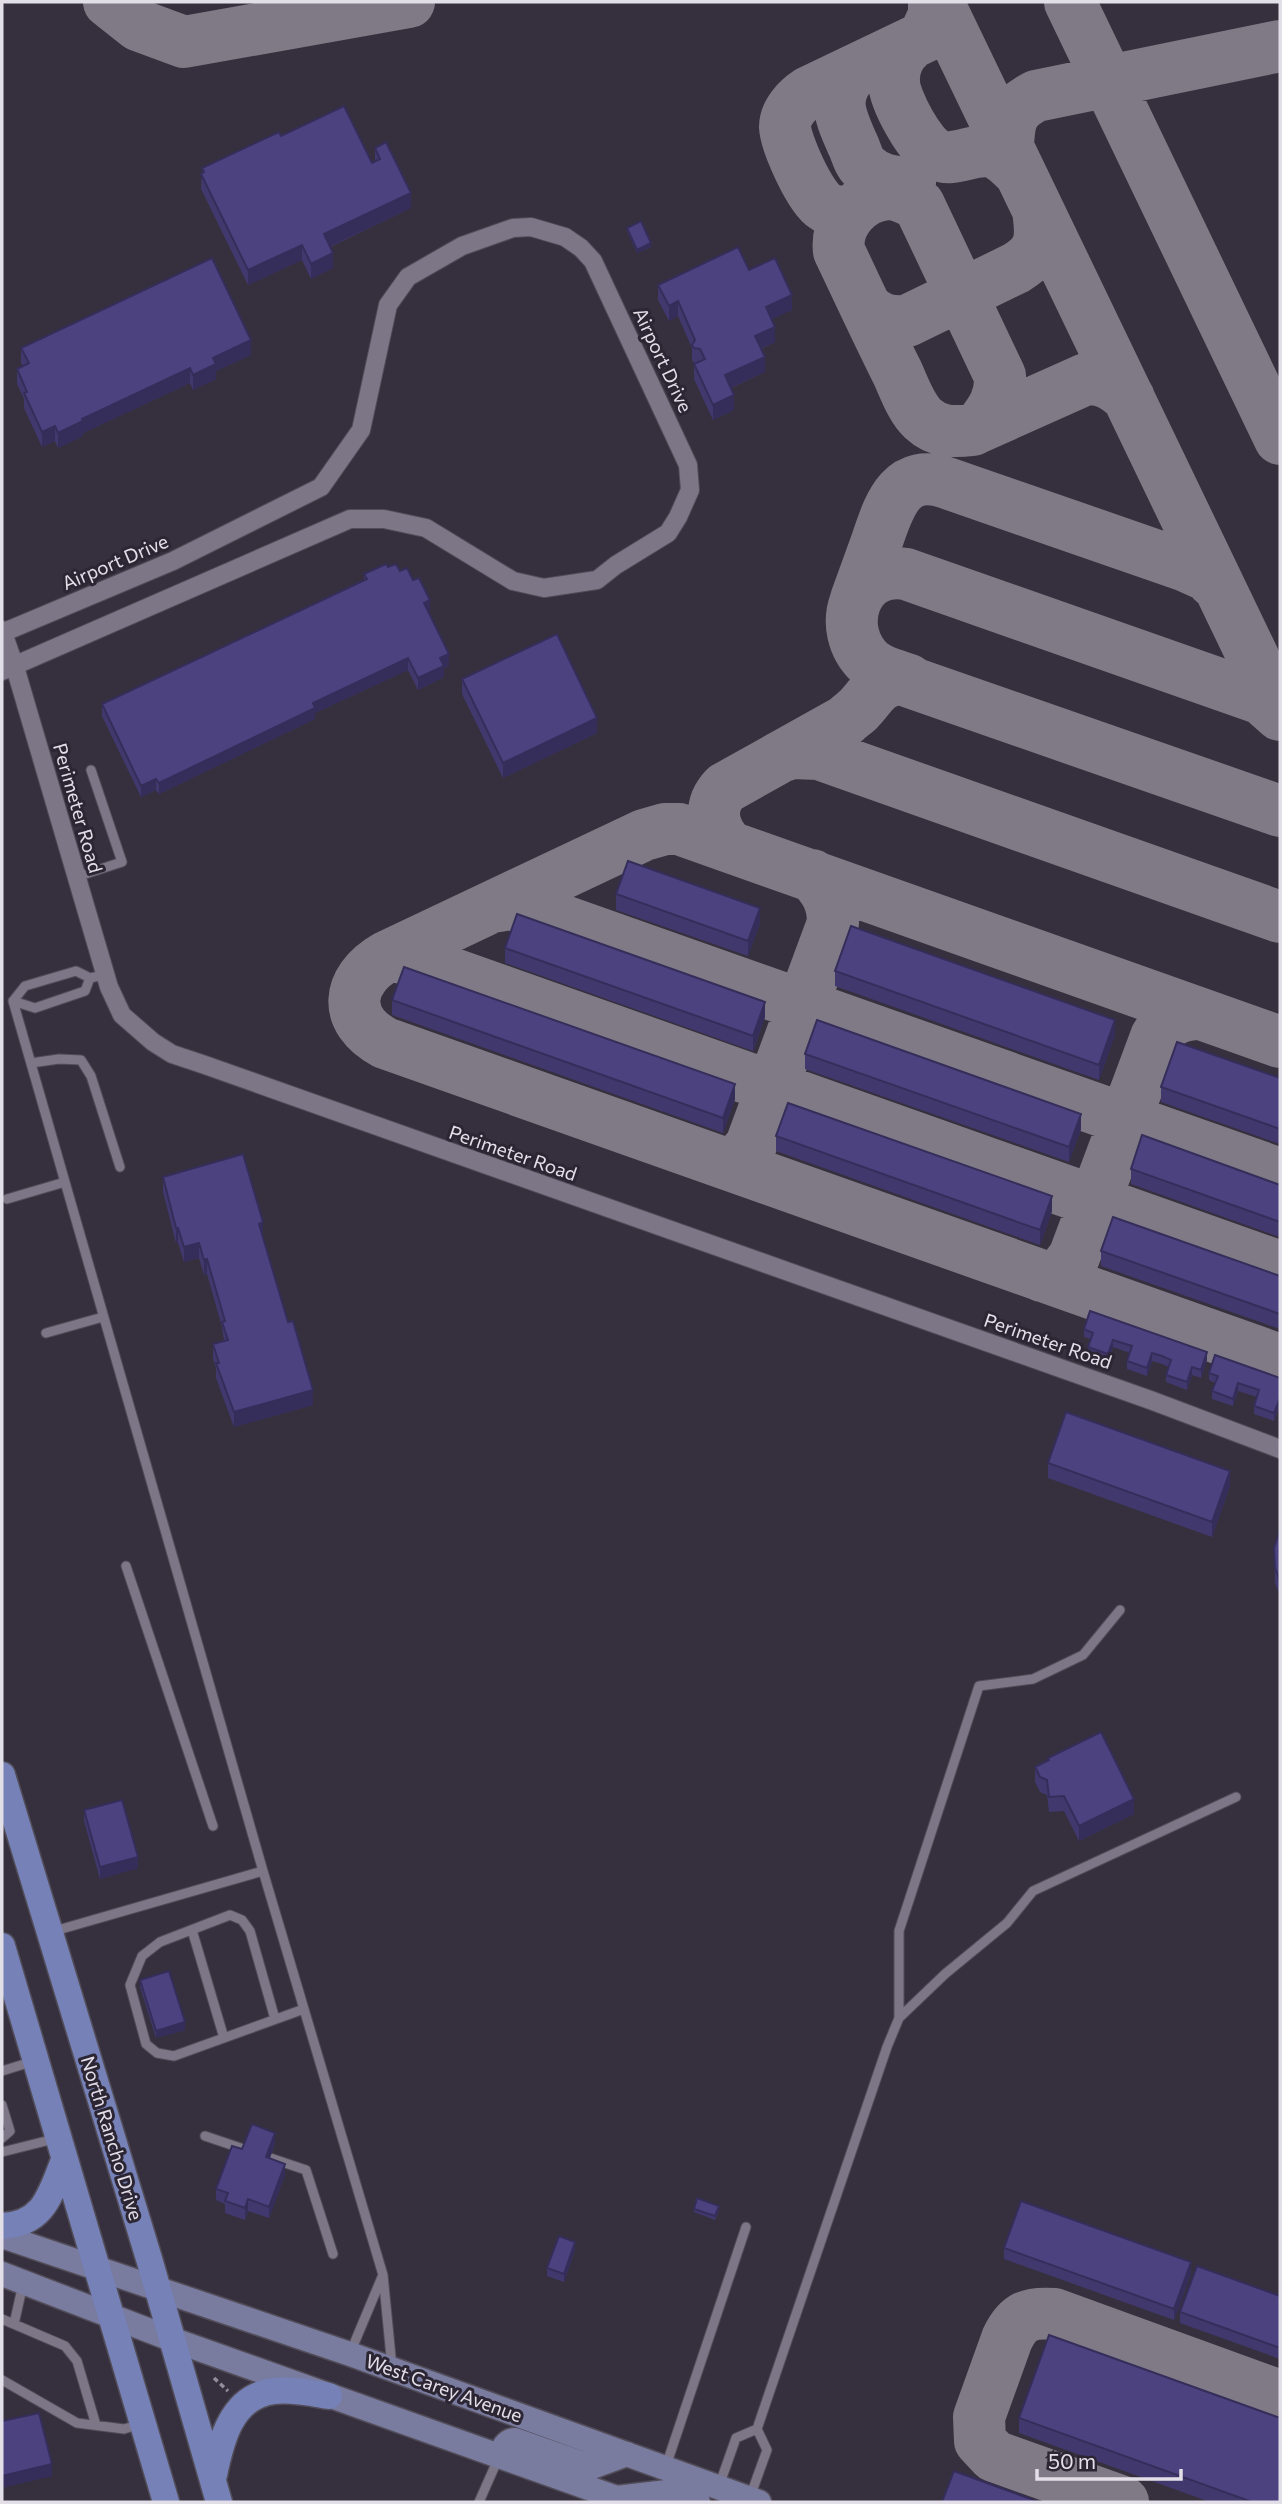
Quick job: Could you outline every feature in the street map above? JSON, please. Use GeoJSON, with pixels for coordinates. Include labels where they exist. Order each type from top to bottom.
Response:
{"type":"FeatureCollection","features":[{"type":"Feature","properties":{"kind":"main road","name":"North Rancho Drive"},"geometry":{"type":"LineString","coordinates":[[2,1775],[158,2288],[216,2491]]}},
{"type":"Feature","properties":{"kind":"main road"},"geometry":{"type":"LineString","coordinates":[[2,1946],[166,2502]]}},
{"type":"Feature","properties":{"kind":"main road"},"geometry":{"type":"LineString","coordinates":[[2,2226],[32,2219],[43,2208],[61,2149]]}},
{"type":"Feature","properties":{"kind":"main road","name":"West Carey Avenue"},"geometry":{"type":"LineString","coordinates":[[2,2236],[351,2354],[751,2501]]}},
{"type":"Feature","properties":{"kind":"main road"},"geometry":{"type":"LineString","coordinates":[[13,2278],[171,2339],[622,2500],[667,2492],[698,2502]]}},
{"type":"Feature","properties":{"kind":"main road"},"geometry":{"type":"LineString","coordinates":[[216,2491],[221,2441],[240,2407],[271,2391],[329,2396]]}},
{"type":"Feature","properties":{"kind":"main road"},"geometry":{"type":"LineString","coordinates":[[500,2456],[503,2446],[510,2440],[592,2467],[626,2454]]}},
{"type":"Feature","properties":{"kind":"street","name":"Airport Drive"},"geometry":{"type":"LineString","coordinates":[[2,632],[173,561],[321,487],[361,430],[388,305],[408,277],[462,246],[513,229],[531,227],[565,237],[593,261],[688,464],[690,490],[668,533],[597,580],[544,588],[513,581],[426,528],[384,519],[350,519],[8,669]]}},
{"type":"Feature","properties":{"kind":"street","name":"Perimeter Road"},"geometry":{"type":"LineString","coordinates":[[2,632],[8,669],[76,877],[97,976],[122,1015],[153,1042],[172,1054],[1153,1401],[1280,1450]]}},
{"type":"Feature","properties":{"kind":"lane"},"geometry":{"type":"LineString","coordinates":[[76,877],[122,862],[91,770]]}},
{"type":"Feature","properties":{"kind":"lane"},"geometry":{"type":"LineString","coordinates":[[76,971],[97,976],[85,990],[35,1008],[13,1001],[24,986],[76,971]]}},
{"type":"Feature","properties":{"kind":"lane"},"geometry":{"type":"LineString","coordinates":[[13,1001],[263,1871],[383,2275],[393,2369]]}},
{"type":"Feature","properties":{"kind":"lane"},"geometry":{"type":"LineString","coordinates":[[31,1063],[59,1059],[81,1060],[91,1076],[120,1167]]}},
{"type":"Feature","properties":{"kind":"lane"},"geometry":{"type":"LineString","coordinates":[[7,1199],[65,1182]]}},
{"type":"Feature","properties":{"kind":"lane"},"geometry":{"type":"LineString","coordinates":[[46,1333],[103,1317]]}},
{"type":"Feature","properties":{"kind":"lane"},"geometry":{"type":"LineString","coordinates":[[126,1566],[213,1826]]}},
{"type":"Feature","properties":{"kind":"lane"},"geometry":{"type":"LineString","coordinates":[[751,2501],[767,2450],[757,2429],[764,2401],[899,2018],[899,1931],[979,1686],[1033,1679],[1083,1656],[1119,1610]]}},
{"type":"Feature","properties":{"kind":"lane"},"geometry":{"type":"LineString","coordinates":[[899,2018],[945,1974],[1007,1923],[1032,1891],[1237,1797]]}},
{"type":"Feature","properties":{"kind":"lane"},"geometry":{"type":"LineString","coordinates":[[49,1933],[263,1871]]}},
{"type":"Feature","properties":{"kind":"lane"},"geometry":{"type":"LineString","coordinates":[[275,2019],[250,1931],[242,1920],[230,1914],[159,1942],[142,1956],[135,1967],[130,1985],[146,2044],[158,2053],[174,2056],[224,2038],[275,2019],[304,2008]]}},
{"type":"Feature","properties":{"kind":"lane"},"geometry":{"type":"LineString","coordinates":[[192,1930],[224,2038]]}},
{"type":"Feature","properties":{"kind":"lane"},"geometry":{"type":"LineString","coordinates":[[2,2071],[35,2061]]}},
{"type":"Feature","properties":{"kind":"lane"},"geometry":{"type":"LineString","coordinates":[[2,2105],[10,2131],[2,2138]]}},
{"type":"Feature","properties":{"kind":"lane"},"geometry":{"type":"LineString","coordinates":[[205,2136],[306,2170],[333,2254]]}},
{"type":"Feature","properties":{"kind":"lane"},"geometry":{"type":"LineString","coordinates":[[2,2152],[61,2149]]}},
{"type":"Feature","properties":{"kind":"lane"},"geometry":{"type":"LineString","coordinates":[[665,2468],[746,2227]]}},
{"type":"Feature","properties":{"kind":"lane"},"geometry":{"type":"LineString","coordinates":[[351,2354],[383,2275]]}},
{"type":"Feature","properties":{"kind":"lane"},"geometry":{"type":"LineString","coordinates":[[13,2278],[14,2324]]}},
{"type":"Feature","properties":{"kind":"lane"},"geometry":{"type":"LineString","coordinates":[[2,2319],[65,2346],[72,2352],[96,2425]]}},
{"type":"Feature","properties":{"kind":"lane"},"geometry":{"type":"LineString","coordinates":[[2,2379],[77,2423],[124,2429],[143,2424]]}},
{"type":"Feature","properties":{"kind":"lane"},"geometry":{"type":"LineString","coordinates":[[718,2487],[736,2438],[757,2429]]}},
{"type":"Feature","properties":{"kind":"lane"},"geometry":{"type":"LineString","coordinates":[[479,2502],[500,2456]]}},
{"type":"Feature","properties":{"kind":"path"},"geometry":{"type":"LineString","coordinates":[[211,2371],[215,2381],[230,2393]]}},
{"type":"Feature","properties":{"kind":"building"},"geometry":{"type":"Polygon","coordinates":[[[344,106],[372,163],[380,159],[375,148],[386,142],[411,193],[324,234],[333,253],[311,264],[302,245],[248,270],[201,174],[204,172],[202,168],[279,132],[281,136],[344,106]]]}},
{"type":"Feature","properties":{"kind":"building"},"geometry":{"type":"Polygon","coordinates":[[[641,221],[651,243],[637,250],[627,228],[641,221]]]}},
{"type":"Feature","properties":{"kind":"building"},"geometry":{"type":"Polygon","coordinates":[[[738,247],[749,270],[775,258],[792,295],[766,307],[775,327],[755,336],[765,357],[725,375],[734,395],[713,405],[694,364],[705,359],[700,349],[692,345],[695,340],[678,301],[669,306],[658,285],[738,247]]]}},
{"type":"Feature","properties":{"kind":"building"},"geometry":{"type":"Polygon","coordinates":[[[212,258],[251,340],[213,358],[216,364],[193,375],[190,368],[58,433],[55,426],[42,432],[24,393],[27,392],[17,369],[29,363],[21,348],[212,258]]]}},
{"type":"Feature","properties":{"kind":"building"},"geometry":{"type":"Polygon","coordinates":[[[386,564],[388,567],[396,564],[400,571],[407,568],[413,580],[419,578],[430,600],[424,603],[449,654],[440,658],[444,666],[418,678],[408,658],[313,703],[315,708],[159,783],[156,779],[141,786],[102,704],[367,579],[364,574],[386,564]]]}},
{"type":"Feature","properties":{"kind":"building"},"geometry":{"type":"Polygon","coordinates":[[[557,634],[597,718],[503,763],[462,679],[557,634]]]}},
{"type":"Feature","properties":{"kind":"building"},"geometry":{"type":"Polygon","coordinates":[[[628,861],[760,908],[748,941],[616,894],[628,861]]]}},
{"type":"Feature","properties":{"kind":"building"},"geometry":{"type":"Polygon","coordinates":[[[517,914],[765,1002],[753,1036],[505,948],[517,914]]]}},
{"type":"Feature","properties":{"kind":"building"},"geometry":{"type":"Polygon","coordinates":[[[851,926],[1115,1020],[1099,1065],[835,971],[851,926]]]}},
{"type":"Feature","properties":{"kind":"building"},"geometry":{"type":"Polygon","coordinates":[[[404,967],[735,1084],[723,1118],[392,1000],[404,967]]]}},
{"type":"Feature","properties":{"kind":"building"},"geometry":{"type":"Polygon","coordinates":[[[817,1020],[1081,1114],[1069,1147],[805,1054],[817,1020]]]}},
{"type":"Feature","properties":{"kind":"building"},"geometry":{"type":"Polygon","coordinates":[[[1177,1042],[1280,1078],[1280,1129],[1161,1087],[1177,1042]]]}},
{"type":"Feature","properties":{"kind":"building"},"geometry":{"type":"Polygon","coordinates":[[[788,1103],[1052,1196],[1040,1230],[776,1136],[788,1103]]]}},
{"type":"Feature","properties":{"kind":"building"},"geometry":{"type":"Polygon","coordinates":[[[1142,1135],[1280,1185],[1280,1222],[1131,1169],[1142,1135]]]}},
{"type":"Feature","properties":{"kind":"building"},"geometry":{"type":"Polygon","coordinates":[[[243,1154],[263,1222],[259,1224],[288,1322],[293,1321],[313,1390],[234,1412],[216,1363],[219,1363],[213,1344],[228,1340],[207,1259],[204,1260],[199,1243],[184,1247],[176,1228],[163,1177],[243,1154]]]}},
{"type":"Feature","properties":{"kind":"building"},"geometry":{"type":"Polygon","coordinates":[[[1113,1217],[1280,1276],[1280,1314],[1101,1251],[1113,1217]]]}},
{"type":"Feature","properties":{"kind":"building"},"geometry":{"type":"Polygon","coordinates":[[[1090,1311],[1207,1352],[1201,1370],[1192,1367],[1187,1382],[1166,1375],[1171,1360],[1162,1356],[1152,1353],[1147,1368],[1127,1361],[1132,1346],[1113,1340],[1108,1354],[1088,1347],[1093,1333],[1084,1329],[1090,1311]]]}},
{"type":"Feature","properties":{"kind":"building"},"geometry":{"type":"Polygon","coordinates":[[[1215,1355],[1280,1378],[1280,1398],[1274,1413],[1254,1406],[1259,1390],[1238,1383],[1233,1399],[1212,1391],[1218,1376],[1209,1373],[1215,1355]]]}},
{"type":"Feature","properties":{"kind":"building"},"geometry":{"type":"Polygon","coordinates":[[[1066,1412],[1230,1471],[1212,1522],[1048,1463],[1066,1412]]]}},
{"type":"Feature","properties":{"kind":"building"},"geometry":{"type":"Polygon","coordinates":[[[1280,1530],[1280,1581],[1275,1568],[1274,1548],[1280,1530]]]}},
{"type":"Feature","properties":{"kind":"building"},"geometry":{"type":"Polygon","coordinates":[[[1101,1732],[1134,1799],[1079,1826],[1064,1796],[1049,1797],[1047,1780],[1040,1777],[1035,1767],[1101,1732]]]}},
{"type":"Feature","properties":{"kind":"building"},"geometry":{"type":"Polygon","coordinates":[[[122,1800],[138,1857],[100,1867],[84,1810],[122,1800]]]}},
{"type":"Feature","properties":{"kind":"building"},"geometry":{"type":"Polygon","coordinates":[[[169,1971],[185,2022],[156,2031],[140,1980],[169,1971]]]}},
{"type":"Feature","properties":{"kind":"building"},"geometry":{"type":"Polygon","coordinates":[[[252,2124],[275,2133],[266,2157],[285,2164],[269,2207],[248,2199],[245,2208],[225,2201],[228,2193],[216,2189],[232,2146],[242,2149],[252,2124]]]}},
{"type":"Feature","properties":{"kind":"building"},"geometry":{"type":"Polygon","coordinates":[[[697,2198],[719,2206],[715,2216],[694,2209],[697,2198]]]}},
{"type":"Feature","properties":{"kind":"building"},"geometry":{"type":"Polygon","coordinates":[[[1021,2201],[1191,2262],[1174,2309],[1004,2248],[1021,2201]]]}},
{"type":"Feature","properties":{"kind":"building"},"geometry":{"type":"Polygon","coordinates":[[[559,2236],[575,2242],[564,2274],[547,2268],[559,2236]]]}},
{"type":"Feature","properties":{"kind":"building"},"geometry":{"type":"Polygon","coordinates":[[[1197,2266],[1280,2296],[1280,2348],[1180,2312],[1197,2266]]]}},
{"type":"Feature","properties":{"kind":"building"},"geometry":{"type":"Polygon","coordinates":[[[1049,2335],[1280,2418],[1280,2502],[1252,2502],[1019,2418],[1049,2335]]]}},
{"type":"Feature","properties":{"kind":"building"},"geometry":{"type":"Polygon","coordinates":[[[39,2413],[52,2464],[2,2476],[2,2421],[39,2413]]]}},
{"type":"Feature","properties":{"kind":"building"},"geometry":{"type":"Polygon","coordinates":[[[954,2471],[1039,2502],[942,2502],[954,2471]]]}},
{"type":"Feature","properties":{"kind":"taxiway"},"geometry":{"type":"LineString","coordinates":[[109,2],[138,25],[184,42],[409,2]]}},
{"type":"Feature","properties":{"kind":"taxiway"},"geometry":{"type":"LineString","coordinates":[[850,212],[827,208],[812,192],[786,135],[787,116],[809,92],[924,37],[934,15],[934,2]]}},
{"type":"Feature","properties":{"kind":"taxiway"},"geometry":{"type":"LineString","coordinates":[[938,2],[1280,713]]}},
{"type":"Feature","properties":{"kind":"taxiway"},"geometry":{"type":"LineString","coordinates":[[1070,2],[1280,439]]}},
{"type":"Feature","properties":{"kind":"taxiway"},"geometry":{"type":"LineString","coordinates":[[910,45],[898,62],[895,91],[923,143],[930,151],[944,157],[980,151],[995,153],[1020,173]]}},
{"type":"Feature","properties":{"kind":"taxiway"},"geometry":{"type":"LineString","coordinates":[[1008,147],[1013,116],[1021,106],[1036,96],[1280,46]]}},
{"type":"Feature","properties":{"kind":"taxiway"},"geometry":{"type":"LineString","coordinates":[[853,72],[842,90],[840,107],[860,162],[879,178],[910,183]]}},
{"type":"Feature","properties":{"kind":"taxiway"},"geometry":{"type":"LineString","coordinates":[[973,430],[940,429],[929,424],[915,409],[839,251],[845,221],[868,200],[892,194],[919,205],[1000,376],[995,404],[979,427]]}},
{"type":"Feature","properties":{"kind":"taxiway"},"geometry":{"type":"LineString","coordinates":[[865,306],[884,319],[907,321],[1016,268],[1031,256],[1038,244],[1038,210]]}},
{"type":"Feature","properties":{"kind":"taxiway"},"geometry":{"type":"LineString","coordinates":[[972,430],[1086,379],[1109,384],[1129,398]]}},
{"type":"Feature","properties":{"kind":"taxiway"},"geometry":{"type":"LineString","coordinates":[[856,599],[892,503],[907,485],[918,480],[931,479],[1186,566],[1206,575],[1219,587]]}},
{"type":"Feature","properties":{"kind":"taxiway"},"geometry":{"type":"LineString","coordinates":[[909,680],[883,671],[870,663],[859,649],[853,634],[855,603],[862,590],[873,580],[888,574],[906,574],[1262,699],[1280,715]]}},
{"type":"Feature","properties":{"kind":"taxiway"},"geometry":{"type":"LineString","coordinates":[[728,845],[718,831],[714,817],[716,802],[725,788],[845,721],[881,686],[901,679],[1280,811]]}},
{"type":"Feature","properties":{"kind":"taxiway"},"geometry":{"type":"LineString","coordinates":[[780,757],[793,753],[819,754],[1280,917]]}},
{"type":"Feature","properties":{"kind":"taxiway"},"geometry":{"type":"LineString","coordinates":[[1280,1042],[679,829],[665,829],[644,835],[386,957],[363,977],[354,1000],[361,1023],[385,1043],[1280,1360]]}},
{"type":"Feature","properties":{"kind":"taxiway"},"geometry":{"type":"LineString","coordinates":[[723,1162],[740,1159],[751,1145],[833,923],[828,897],[812,875]]}},
{"type":"Feature","properties":{"kind":"taxiway"},"geometry":{"type":"LineString","coordinates":[[492,907],[512,904],[527,908],[1280,1174]]}},
{"type":"Feature","properties":{"kind":"taxiway"},"geometry":{"type":"LineString","coordinates":[[386,957],[398,957],[428,965],[1280,1267]]}},
{"type":"Feature","properties":{"kind":"taxiway"},"geometry":{"type":"LineString","coordinates":[[1042,1276],[1061,1274],[1074,1257],[1156,1037],[1174,1020],[1199,1014]]}},
{"type":"Feature","properties":{"kind":"taxiway"},"geometry":{"type":"LineString","coordinates":[[1123,2502],[994,2456],[980,2441],[979,2417],[1007,2339],[1020,2320],[1031,2315],[1054,2314],[1280,2396]]}}]}
